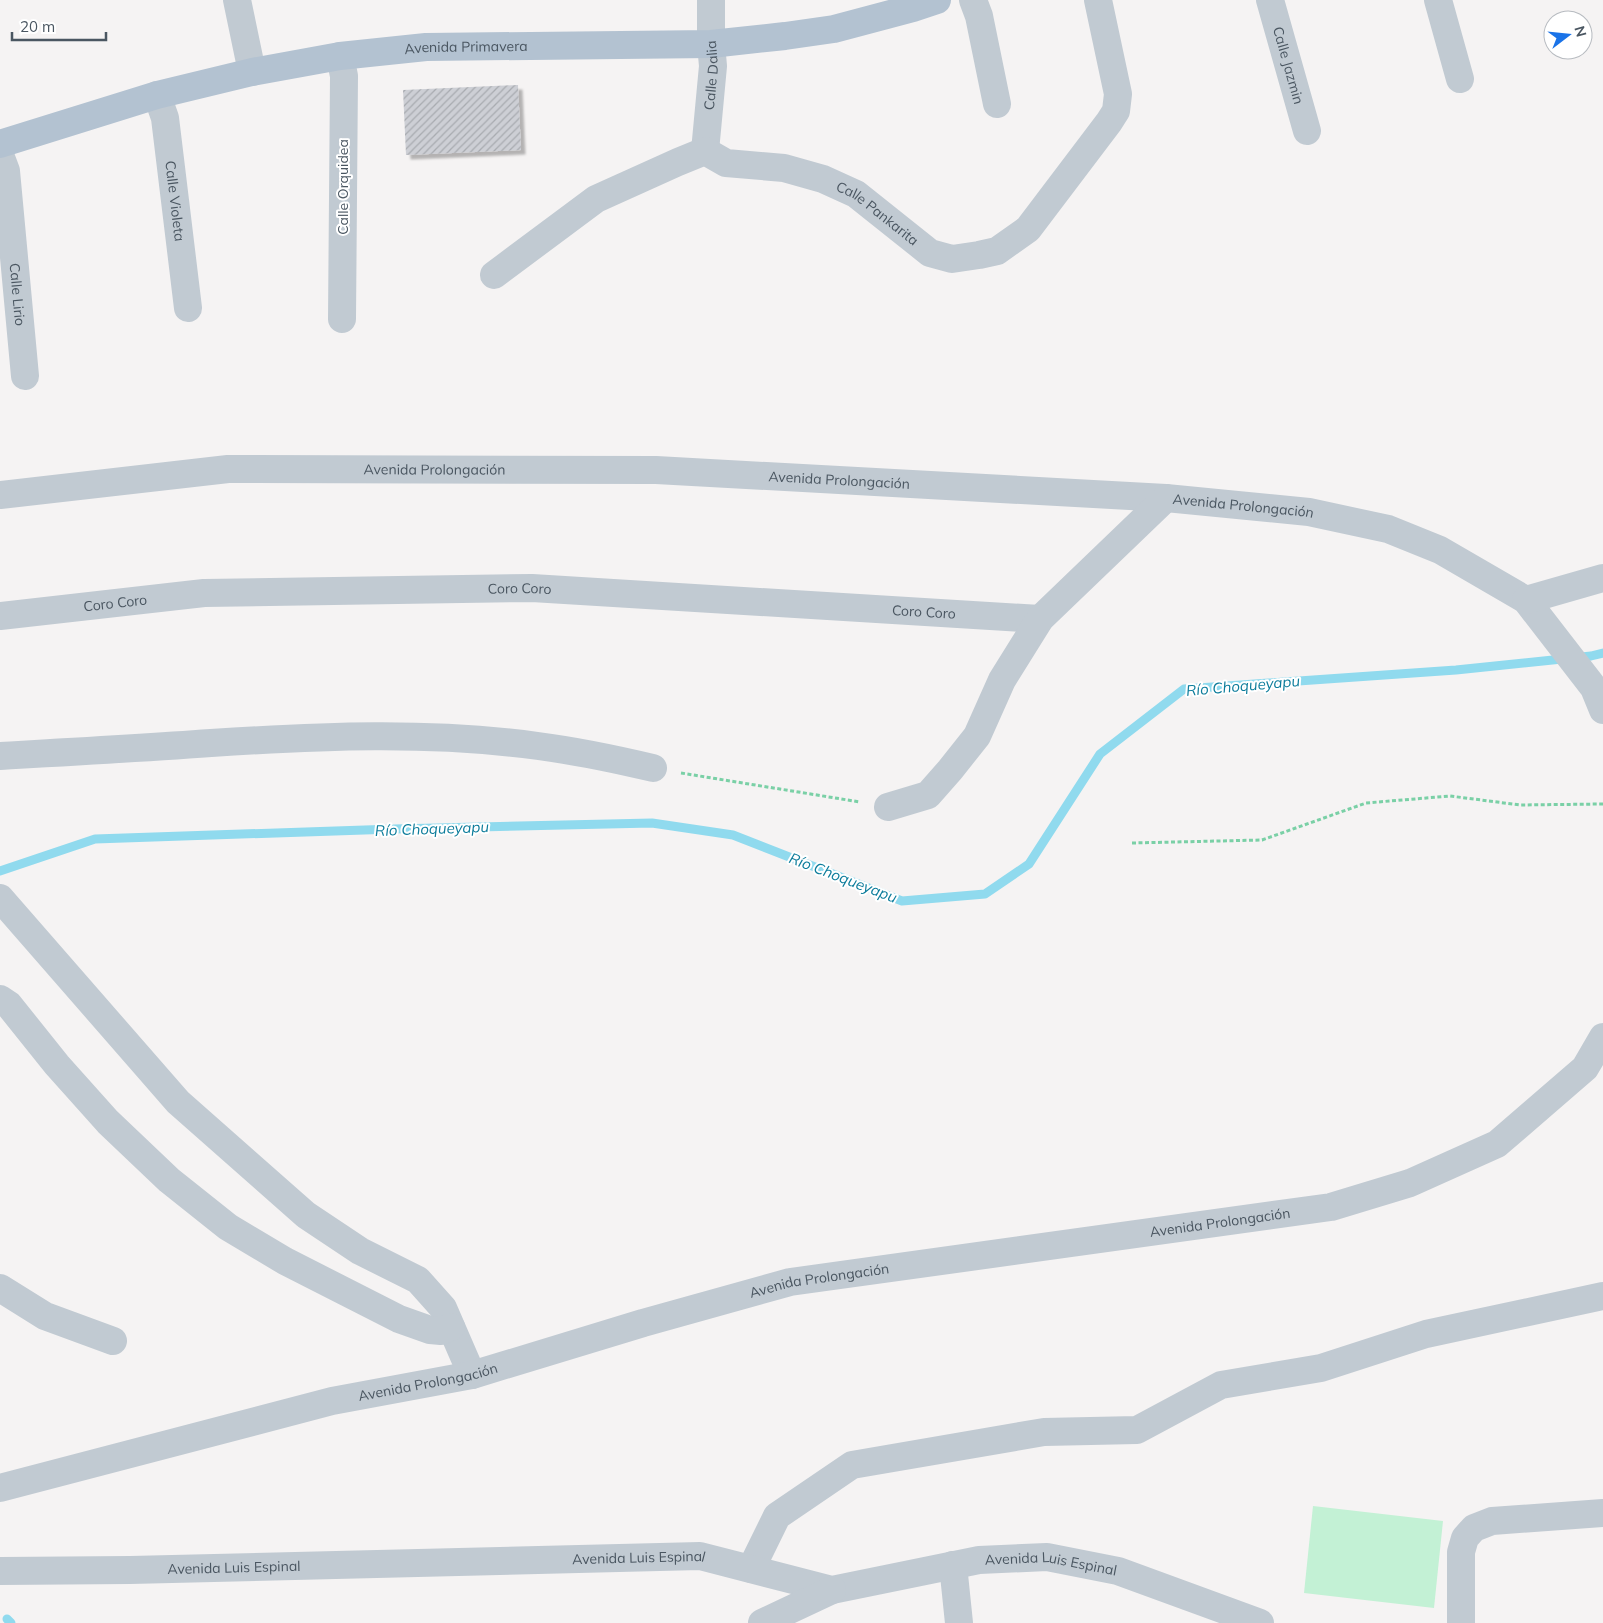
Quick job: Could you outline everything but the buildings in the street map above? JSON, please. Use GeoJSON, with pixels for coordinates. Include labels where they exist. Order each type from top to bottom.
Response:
{"type":"FeatureCollection","features":[{"type":"Feature","properties":{"kind":"main road","name":"Avenida Primavera"},"geometry":{"type":"LineString","coordinates":[[0,144],[157,95],[252,72],[340,56],[426,47],[711,44],[834,29],[937,0]]}},
{"type":"Feature","properties":{"kind":"street"},"geometry":{"type":"LineString","coordinates":[[237,0],[252,72]]}},
{"type":"Feature","properties":{"kind":"street","name":"Calle Dalia"},"geometry":{"type":"LineString","coordinates":[[705,151],[713,66],[711,0]]}},
{"type":"Feature","properties":{"kind":"street"},"geometry":{"type":"LineString","coordinates":[[973,0],[979,16],[997,104]]}},
{"type":"Feature","properties":{"kind":"street","name":"Calle Pankarita"},"geometry":{"type":"LineString","coordinates":[[705,151],[726,163],[784,168],[823,178],[856,194],[930,253],[952,259],[998,251],[1028,229],[1116,111],[1118,94],[1098,0]]}},
{"type":"Feature","properties":{"kind":"street","name":"Calle Jazmin"},"geometry":{"type":"LineString","coordinates":[[1270,0],[1306,131]]}},
{"type":"Feature","properties":{"kind":"street"},"geometry":{"type":"LineString","coordinates":[[1438,0],[1460,79]]}},
{"type":"Feature","properties":{"kind":"street","name":"Calle Orquidea"},"geometry":{"type":"LineString","coordinates":[[340,56],[344,76],[342,319]]}},
{"type":"Feature","properties":{"kind":"street","name":"Calle Violeta"},"geometry":{"type":"LineString","coordinates":[[157,95],[165,118],[188,308]]}},
{"type":"Feature","properties":{"kind":"street"},"geometry":{"type":"LineString","coordinates":[[494,275],[596,199],[705,151]]}},
{"type":"Feature","properties":{"kind":"street","name":"Calle Lirio"},"geometry":{"type":"LineString","coordinates":[[0,155],[6,172],[25,376]]}},
{"type":"Feature","properties":{"kind":"street","name":"Avenida Prolongación"},"geometry":{"type":"LineString","coordinates":[[0,495],[238,469],[656,470],[1166,498],[1309,512],[1388,529],[1440,550],[1526,600],[1599,699]]}},
{"type":"Feature","properties":{"kind":"street"},"geometry":{"type":"LineString","coordinates":[[888,807],[928,794],[950,770],[977,736],[1002,680],[1040,619],[1166,498]]}},
{"type":"Feature","properties":{"kind":"street"},"geometry":{"type":"LineString","coordinates":[[1526,600],[1603,578]]}},
{"type":"Feature","properties":{"kind":"street","name":"Coro Coro"},"geometry":{"type":"LineString","coordinates":[[0,616],[204,593],[532,588],[1040,619]]}},
{"type":"Feature","properties":{"kind":"street"},"geometry":{"type":"LineString","coordinates":[[0,756],[278,738],[412,736],[538,746],[596,755],[653,768]]}},
{"type":"Feature","properties":{"kind":"street"},"geometry":{"type":"LineString","coordinates":[[0,898],[178,1102],[306,1215],[360,1251],[418,1280],[443,1308],[472,1375]]}},
{"type":"Feature","properties":{"kind":"street"},"geometry":{"type":"LineString","coordinates":[[3,1006],[108,1122],[169,1180],[228,1226],[285,1261],[399,1318],[430,1330],[442,1331],[451,1327]]}},
{"type":"Feature","properties":{"kind":"street","name":"Avenida Prolongación"},"geometry":{"type":"LineString","coordinates":[[0,1488],[332,1401],[472,1375],[643,1322],[790,1282],[1331,1207],[1410,1183],[1497,1144],[1585,1068],[1603,1037]]}},
{"type":"Feature","properties":{"kind":"street"},"geometry":{"type":"LineString","coordinates":[[0,1288],[45,1316],[113,1341]]}},
{"type":"Feature","properties":{"kind":"street"},"geometry":{"type":"LineString","coordinates":[[751,1569],[777,1516],[852,1465],[1044,1432],[1137,1430],[1221,1385],[1321,1368],[1426,1334],[1603,1296]]}},
{"type":"Feature","properties":{"kind":"street"},"geometry":{"type":"LineString","coordinates":[[1461,1623],[1461,1552],[1465,1538],[1474,1528],[1492,1521],[1603,1513]]}},
{"type":"Feature","properties":{"kind":"street","name":"Avenida Luis Espinal"},"geometry":{"type":"LineString","coordinates":[[0,1571],[130,1570],[700,1556],[832,1590],[979,1560],[1047,1557],[1118,1571],[1260,1623]]}},
{"type":"Feature","properties":{"kind":"street"},"geometry":{"type":"LineString","coordinates":[[953,1565],[959,1623]]}},
{"type":"Feature","properties":{"kind":"street"},"geometry":{"type":"LineString","coordinates":[[762,1623],[832,1590]]}},
{"type":"Feature","properties":{"kind":"path"},"geometry":{"type":"LineString","coordinates":[[653,768],[888,807]]}},
{"type":"Feature","properties":{"kind":"path"},"geometry":{"type":"LineString","coordinates":[[1132,843],[1262,840],[1366,804],[1450,796],[1520,805],[1603,804]]}},
{"type":"Feature","properties":{"kind":"green space"},"geometry":{"type":"Polygon","coordinates":[[[1313,1506],[1443,1521],[1434,1608],[1304,1593],[1313,1506]]]}},
{"type":"Feature","properties":{"kind":"waterway","name":"Río Choqueyapu"},"geometry":{"type":"LineString","coordinates":[[0,871],[95,839],[652,823],[733,835],[902,901],[985,894],[1029,864],[1100,754],[1184,689],[1456,670],[1591,656],[1603,653]]}},
{"type":"Feature","properties":{"kind":"waterway"},"geometry":{"type":"LineString","coordinates":[[7,1619],[11,1623]]}}]}
